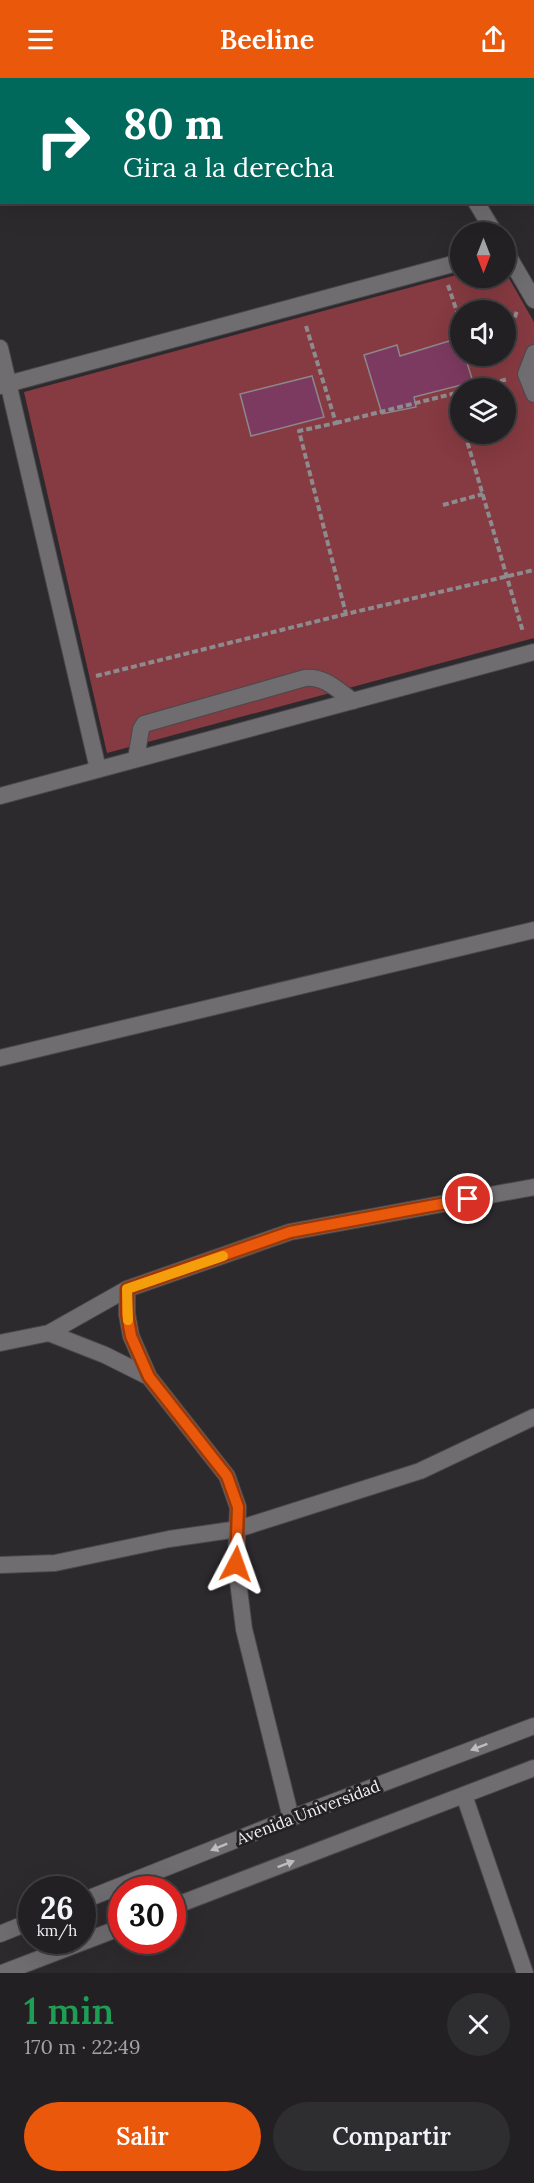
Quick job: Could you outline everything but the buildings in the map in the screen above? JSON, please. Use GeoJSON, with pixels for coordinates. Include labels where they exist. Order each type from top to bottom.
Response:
{"type":"FeatureCollection","features":[{"type":"Feature","properties":{"kind":"street"},"geometry":{"type":"LineString","coordinates":[[477,204],[488,222]]}},
{"type":"Feature","properties":{"kind":"street"},"geometry":{"type":"LineString","coordinates":[[5,385],[450,265]]}},
{"type":"Feature","properties":{"kind":"street"},"geometry":{"type":"LineString","coordinates":[[516,278],[526,303]]}},
{"type":"Feature","properties":{"kind":"street"},"geometry":{"type":"LineString","coordinates":[[0,348],[5,385],[98,770]]}},
{"type":"Feature","properties":{"kind":"street"},"geometry":{"type":"LineString","coordinates":[[534,353],[526,374],[534,394]]}},
{"type":"Feature","properties":{"kind":"street"},"geometry":{"type":"LineString","coordinates":[[0,796],[534,652]]}},
{"type":"Feature","properties":{"kind":"street"},"geometry":{"type":"LineString","coordinates":[[136,759],[141,729],[144,724],[305,678],[320,678],[354,701]]}},
{"type":"Feature","properties":{"kind":"street"},"geometry":{"type":"LineString","coordinates":[[0,1058],[534,930]]}},
{"type":"Feature","properties":{"kind":"street"},"geometry":{"type":"LineString","coordinates":[[0,1343],[49,1333],[127,1289],[290,1232],[534,1187]]}},
{"type":"Feature","properties":{"kind":"street"},"geometry":{"type":"LineString","coordinates":[[127,1289],[127,1314],[131,1336],[149,1377],[227,1476],[238,1507],[236,1564],[244,1629],[291,1818]]}},
{"type":"Feature","properties":{"kind":"street"},"geometry":{"type":"LineString","coordinates":[[49,1333],[105,1355],[149,1377]]}},
{"type":"Feature","properties":{"kind":"street"},"geometry":{"type":"LineString","coordinates":[[0,1565],[56,1563],[169,1539],[238,1529],[420,1471],[534,1418]]}},
{"type":"Feature","properties":{"kind":"street","name":"Avenida Universidad"},"geometry":{"type":"LineString","coordinates":[[96,1895],[291,1818],[534,1726]]}},
{"type":"Feature","properties":{"kind":"street"},"geometry":{"type":"LineString","coordinates":[[186,1902],[534,1768]]}},
{"type":"Feature","properties":{"kind":"street"},"geometry":{"type":"LineString","coordinates":[[464,1795],[525,1973]]}},
{"type":"Feature","properties":{"kind":"street"},"geometry":{"type":"LineString","coordinates":[[0,1934],[18,1927]]}},
{"type":"Feature","properties":{"kind":"street"},"geometry":{"type":"LineString","coordinates":[[2,1973],[108,1932]]}},
{"type":"Feature","properties":{"kind":"path"},"geometry":{"type":"LineString","coordinates":[[437,288],[448,285],[453,300]]}},
{"type":"Feature","properties":{"kind":"path"},"geometry":{"type":"LineString","coordinates":[[516,323],[526,303]]}},
{"type":"Feature","properties":{"kind":"path"},"geometry":{"type":"LineString","coordinates":[[305,323],[336,423]]}},
{"type":"Feature","properties":{"kind":"path"},"geometry":{"type":"LineString","coordinates":[[511,378],[526,374]]}},
{"type":"Feature","properties":{"kind":"path"},"geometry":{"type":"LineString","coordinates":[[346,614],[299,431],[450,395]]}},
{"type":"Feature","properties":{"kind":"path"},"geometry":{"type":"LineString","coordinates":[[468,444],[523,633]]}},
{"type":"Feature","properties":{"kind":"path"},"geometry":{"type":"LineString","coordinates":[[443,505],[483,494]]}},
{"type":"Feature","properties":{"kind":"path"},"geometry":{"type":"LineString","coordinates":[[93,677],[534,570]]}},
{"type":"Feature","properties":{"kind":"shaded area"},"geometry":{"type":"Polygon","coordinates":[[[450,277],[450,288],[515,288],[534,322],[534,638],[107,753],[24,392],[450,277]]]}},
{"type":"Feature","properties":{"kind":"slow traffic"},"geometry":{"type":"LineString","coordinates":[[128,1320],[127,1289],[223,1256]]}},
{"type":"Feature","properties":{"kind":"route"},"geometry":{"type":"LineString","coordinates":[[236,1564],[238,1507],[227,1476],[149,1377],[131,1336],[127,1314],[127,1289],[290,1232],[468,1199]]}}]}
